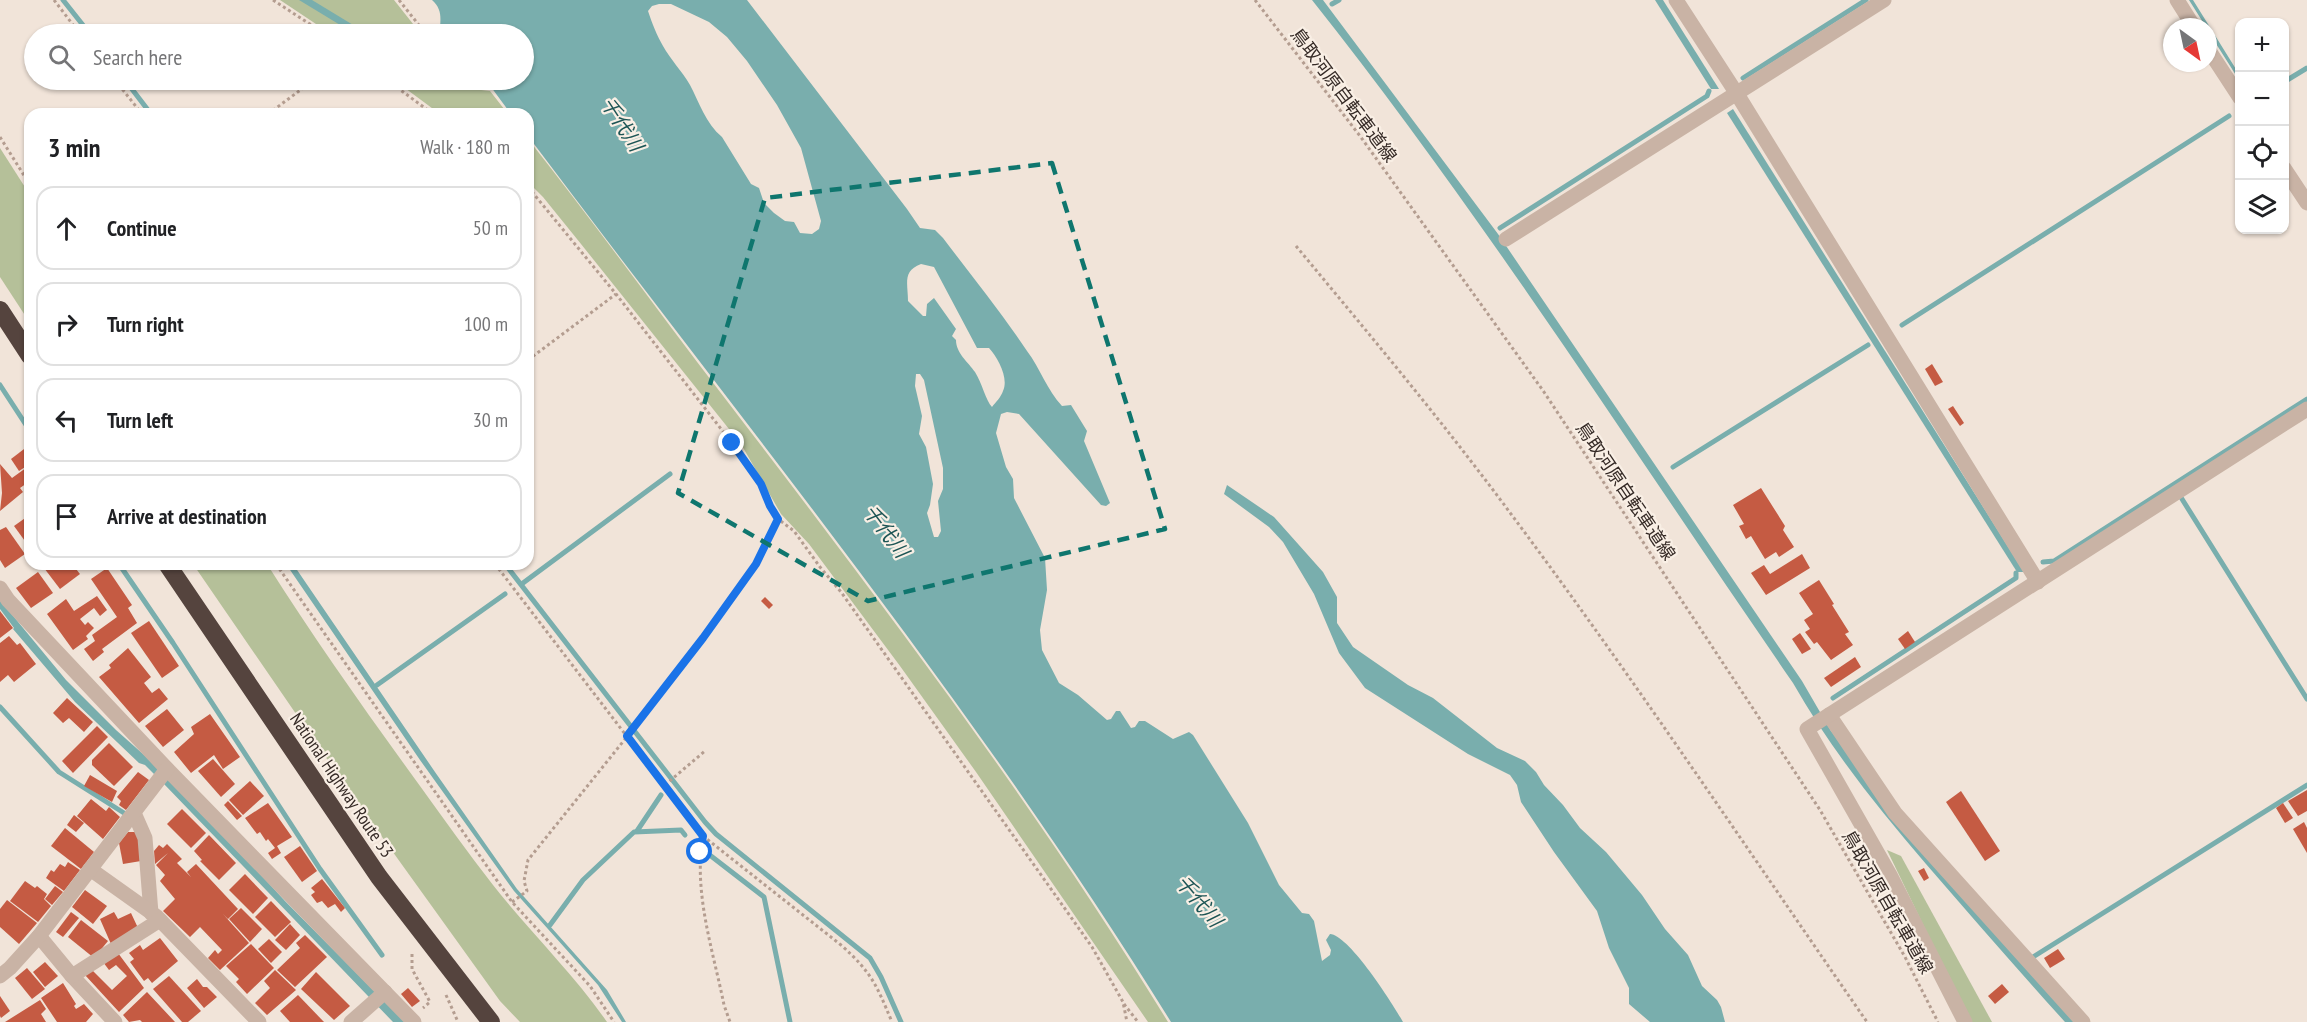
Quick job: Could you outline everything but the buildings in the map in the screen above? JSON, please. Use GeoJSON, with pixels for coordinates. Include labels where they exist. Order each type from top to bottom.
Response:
{"type":"FeatureCollection","features":[{"type":"Feature","properties":{"kind":"highway"},"geometry":{"type":"LineString","coordinates":[[0,310],[24,347]]}},
{"type":"Feature","properties":{"kind":"highway","name":"National Highway Route 53"},"geometry":{"type":"LineString","coordinates":[[171,570],[379,877],[491,1022]]}},
{"type":"Feature","properties":{"kind":"street"},"geometry":{"type":"LineString","coordinates":[[1676,0],[1737,94],[2038,582]]}},
{"type":"Feature","properties":{"kind":"street"},"geometry":{"type":"LineString","coordinates":[[1506,239],[1884,0]]}},
{"type":"Feature","properties":{"kind":"street"},"geometry":{"type":"LineString","coordinates":[[2176,0],[2188,18]]}},
{"type":"Feature","properties":{"kind":"street"},"geometry":{"type":"LineString","coordinates":[[2217,63],[2235,90]]}},
{"type":"Feature","properties":{"kind":"street"},"geometry":{"type":"LineString","coordinates":[[2289,176],[2307,203]]}},
{"type":"Feature","properties":{"kind":"street"},"geometry":{"type":"LineString","coordinates":[[1965,1022],[1890,875],[1807,729],[2307,410]]}},
{"type":"Feature","properties":{"kind":"street"},"geometry":{"type":"LineString","coordinates":[[0,588],[8,600],[168,769],[412,1021]]}},
{"type":"Feature","properties":{"kind":"street"},"geometry":{"type":"LineString","coordinates":[[1829,715],[1895,813],[2083,1022]]}},
{"type":"Feature","properties":{"kind":"street"},"geometry":{"type":"LineString","coordinates":[[0,976],[39,936],[168,769]]}},
{"type":"Feature","properties":{"kind":"street"},"geometry":{"type":"LineString","coordinates":[[134,813],[145,838],[155,916]]}},
{"type":"Feature","properties":{"kind":"street"},"geometry":{"type":"LineString","coordinates":[[90,869],[155,916],[259,1022]]}},
{"type":"Feature","properties":{"kind":"street"},"geometry":{"type":"LineString","coordinates":[[72,976],[155,916]]}},
{"type":"Feature","properties":{"kind":"street"},"geometry":{"type":"LineString","coordinates":[[39,936],[111,1021]]}},
{"type":"Feature","properties":{"kind":"street"},"geometry":{"type":"LineString","coordinates":[[351,1022],[385,992]]}},
{"type":"Feature","properties":{"kind":"path"},"geometry":{"type":"LineString","coordinates":[[54,0],[72,24]]}},
{"type":"Feature","properties":{"kind":"path"},"geometry":{"type":"LineString","coordinates":[[273,0],[310,24]]}},
{"type":"Feature","properties":{"kind":"path"},"geometry":{"type":"LineString","coordinates":[[399,0],[418,24]]}},
{"type":"Feature","properties":{"kind":"path","name":"鳥取河原自転車道線"},"geometry":{"type":"LineString","coordinates":[[1255,0],[1360,136],[1544,392],[1820,810],[1905,957],[1938,1022]]}},
{"type":"Feature","properties":{"kind":"path"},"geometry":{"type":"LineString","coordinates":[[123,90],[137,108]]}},
{"type":"Feature","properties":{"kind":"path"},"geometry":{"type":"LineString","coordinates":[[276,108],[300,90]]}},
{"type":"Feature","properties":{"kind":"path"},"geometry":{"type":"LineString","coordinates":[[401,90],[425,108]]}},
{"type":"Feature","properties":{"kind":"path"},"geometry":{"type":"LineString","coordinates":[[0,137],[24,176]]}},
{"type":"Feature","properties":{"kind":"path"},"geometry":{"type":"LineString","coordinates":[[534,194],[616,294],[750,467],[778,519],[801,539],[950,743],[1092,947],[1123,1002],[1138,1022]]}},
{"type":"Feature","properties":{"kind":"path"},"geometry":{"type":"LineString","coordinates":[[1296,246],[1428,405],[1511,513],[1740,836],[1867,1022]]}},
{"type":"Feature","properties":{"kind":"path"},"geometry":{"type":"LineString","coordinates":[[534,356],[616,294]]}},
{"type":"Feature","properties":{"kind":"path"},"geometry":{"type":"LineString","coordinates":[[512,902],[527,891],[524,881],[528,861],[738,591],[756,564],[778,519]]}},
{"type":"Feature","properties":{"kind":"path"},"geometry":{"type":"LineString","coordinates":[[280,570],[512,902],[590,986],[614,1022]]}},
{"type":"Feature","properties":{"kind":"path"},"geometry":{"type":"LineString","coordinates":[[500,570],[703,836],[861,963],[876,982],[892,1022]]}},
{"type":"Feature","properties":{"kind":"path"},"geometry":{"type":"LineString","coordinates":[[665,785],[705,752]]}},
{"type":"Feature","properties":{"kind":"path"},"geometry":{"type":"LineString","coordinates":[[703,836],[700,852],[701,893],[724,1005],[730,1022]]}},
{"type":"Feature","properties":{"kind":"path"},"geometry":{"type":"LineString","coordinates":[[412,954],[412,969],[429,1002],[412,1021]]}},
{"type":"Feature","properties":{"kind":"path"},"geometry":{"type":"LineString","coordinates":[[442,985],[458,1022]]}},
{"type":"Feature","properties":{"kind":"path"},"geometry":{"type":"LineString","coordinates":[[1123,1002],[1126,1022]]}},
{"type":"Feature","properties":{"kind":"highlighted area"},"geometry":{"type":"Polygon","coordinates":[[[1052,163],[1165,529],[868,601],[678,493],[765,198],[1052,163]]]}},
{"type":"Feature","properties":{"kind":"green space"},"geometry":{"type":"Polygon","coordinates":[[[280,0],[394,0],[413,24],[316,24],[280,0]]]}},
{"type":"Feature","properties":{"kind":"green space"},"geometry":{"type":"Polygon","coordinates":[[[408,90],[490,91],[503,108],[432,108],[408,90]]]}},
{"type":"Feature","properties":{"kind":"green space"},"geometry":{"type":"Polygon","coordinates":[[[534,147],[956,706],[1065,862],[1168,1022],[1148,1022],[900,666],[809,544],[781,514],[741,444],[534,188],[534,147]]]}},
{"type":"Feature","properties":{"kind":"green space"},"geometry":{"type":"Polygon","coordinates":[[[0,148],[24,186],[24,314],[0,277],[0,148]]]}},
{"type":"Feature","properties":{"kind":"green space"},"geometry":{"type":"Polygon","coordinates":[[[197,570],[271,570],[380,731],[465,848],[607,1022],[520,1022],[500,1001],[349,791],[197,570]]]}},
{"type":"Feature","properties":{"kind":"green space"},"geometry":{"type":"Polygon","coordinates":[[[1887,850],[1901,856],[1992,1022],[1970,1022],[1887,850]]]}},
{"type":"Feature","properties":{"kind":"water"},"geometry":{"type":"Polygon","coordinates":[[[299,0],[312,0],[352,24],[339,24],[299,0]]]}},
{"type":"Feature","properties":{"kind":"water","name":"千代川"},"geometry":{"type":"Polygon","coordinates":[[[432,0],[747,0],[920,228],[935,230],[943,238],[1017,336],[1057,400],[1062,406],[1071,405],[1087,431],[1084,441],[1110,503],[1106,506],[1101,505],[1019,414],[1007,412],[1001,414],[996,433],[1006,467],[1013,479],[1014,498],[1045,558],[1047,590],[1040,630],[1042,650],[1059,683],[1078,695],[1107,720],[1111,719],[1116,711],[1120,711],[1131,728],[1135,727],[1139,721],[1145,721],[1173,739],[1189,732],[1193,735],[1248,823],[1279,885],[1302,913],[1309,914],[1314,921],[1322,961],[1330,955],[1331,950],[1326,940],[1330,934],[1338,937],[1370,972],[1403,1022],[1171,1022],[1020,793],[941,682],[534,144],[534,108],[507,108],[493,90],[534,90],[534,24],[440,24],[440,12],[432,0]],[[671,4],[652,6],[648,11],[661,42],[690,85],[703,112],[722,137],[751,184],[759,188],[764,203],[785,221],[794,222],[800,233],[812,234],[819,229],[821,221],[801,148],[777,105],[747,61],[727,37],[709,22],[671,4]],[[921,264],[911,270],[907,279],[908,301],[923,316],[926,316],[927,304],[934,298],[956,329],[952,336],[956,340],[958,349],[975,372],[992,407],[1001,395],[1005,380],[999,363],[989,348],[977,348],[934,267],[921,264]],[[916,374],[915,386],[922,416],[919,434],[926,447],[933,484],[927,513],[934,537],[938,537],[941,531],[938,501],[943,489],[943,468],[924,380],[920,374],[916,374]]]}},
{"type":"Feature","properties":{"kind":"water"},"geometry":{"type":"Polygon","coordinates":[[[1312,0],[1323,0],[1498,234],[1802,681],[1831,731],[2076,1022],[2065,1022],[1926,864],[1855,776],[1822,731],[1793,683],[1499,252],[1438,166],[1312,0]]]}},
{"type":"Feature","properties":{"kind":"water"},"geometry":{"type":"Polygon","coordinates":[[[1655,0],[1663,0],[1719,89],[1711,89],[1655,0]]]}},
{"type":"Feature","properties":{"kind":"water"},"geometry":{"type":"Polygon","coordinates":[[[2189,0],[2193,0],[2204,18],[2200,18],[2189,0]]]}},
{"type":"Feature","properties":{"kind":"water"},"geometry":{"type":"Polygon","coordinates":[[[2217,39],[2235,68],[2235,74],[2217,45],[2217,39]]]}},
{"type":"Feature","properties":{"kind":"water"},"geometry":{"type":"Polygon","coordinates":[[[1733,109],[2024,572],[2017,572],[1727,113],[1733,109]]]}},
{"type":"Feature","properties":{"kind":"water"},"geometry":{"type":"Polygon","coordinates":[[[1227,485],[1274,517],[1323,572],[1337,597],[1337,623],[1353,647],[1408,685],[1433,698],[1497,748],[1525,761],[1536,772],[1580,828],[1606,852],[1642,895],[1665,929],[1688,955],[1702,986],[1721,1007],[1725,1022],[1650,1022],[1629,1004],[1629,988],[1609,948],[1597,911],[1521,802],[1517,785],[1510,775],[1468,754],[1365,688],[1339,653],[1314,594],[1283,542],[1269,527],[1224,494],[1227,485]]]}},
{"type":"Feature","properties":{"kind":"water"},"geometry":{"type":"Polygon","coordinates":[[[290,570],[297,570],[517,889],[607,990],[626,1022],[622,1022],[598,985],[514,891],[420,760],[290,570]]]}},
{"type":"Feature","properties":{"kind":"water"},"geometry":{"type":"Polygon","coordinates":[[[0,600],[66,680],[116,730],[179,786],[285,901],[405,1022],[393,1022],[164,784],[75,702],[13,629],[0,609],[0,600]]]}},
{"type":"Feature","properties":{"kind":"waterway"},"geometry":{"type":"LineString","coordinates":[[63,0],[82,24]]}},
{"type":"Feature","properties":{"kind":"waterway"},"geometry":{"type":"LineString","coordinates":[[1332,4],[1339,0]]}},
{"type":"Feature","properties":{"kind":"waterway"},"geometry":{"type":"LineString","coordinates":[[1743,78],[1866,0]]}},
{"type":"Feature","properties":{"kind":"waterway"},"geometry":{"type":"LineString","coordinates":[[2289,79],[2307,68]]}},
{"type":"Feature","properties":{"kind":"waterway"},"geometry":{"type":"LineString","coordinates":[[133,90],[146,108]]}},
{"type":"Feature","properties":{"kind":"waterway"},"geometry":{"type":"LineString","coordinates":[[1500,228],[1707,96],[1709,91]]}},
{"type":"Feature","properties":{"kind":"waterway"},"geometry":{"type":"LineString","coordinates":[[1902,325],[2229,116]]}},
{"type":"Feature","properties":{"kind":"waterway"},"geometry":{"type":"LineString","coordinates":[[1673,467],[1868,345]]}},
{"type":"Feature","properties":{"kind":"waterway"},"geometry":{"type":"LineString","coordinates":[[0,385],[24,422]]}},
{"type":"Feature","properties":{"kind":"waterway"},"geometry":{"type":"LineString","coordinates":[[2043,562],[2054,561],[2307,399]]}},
{"type":"Feature","properties":{"kind":"waterway"},"geometry":{"type":"LineString","coordinates":[[523,583],[670,474]]}},
{"type":"Feature","properties":{"kind":"waterway"},"geometry":{"type":"LineString","coordinates":[[2182,499],[2307,699]]}},
{"type":"Feature","properties":{"kind":"waterway"},"geometry":{"type":"LineString","coordinates":[[123,570],[320,869],[382,955]]}},
{"type":"Feature","properties":{"kind":"waterway"},"geometry":{"type":"LineString","coordinates":[[510,570],[716,834],[870,958],[901,1022]]}},
{"type":"Feature","properties":{"kind":"waterway"},"geometry":{"type":"LineString","coordinates":[[1833,698],[2016,578],[2016,573]]}},
{"type":"Feature","properties":{"kind":"waterway"},"geometry":{"type":"LineString","coordinates":[[377,685],[505,594]]}},
{"type":"Feature","properties":{"kind":"waterway"},"geometry":{"type":"LineString","coordinates":[[0,707],[59,772],[124,813]]}},
{"type":"Feature","properties":{"kind":"waterway"},"geometry":{"type":"LineString","coordinates":[[2033,957],[2307,785]]}},
{"type":"Feature","properties":{"kind":"waterway"},"geometry":{"type":"LineString","coordinates":[[637,831],[661,795]]}},
{"type":"Feature","properties":{"kind":"waterway"},"geometry":{"type":"LineString","coordinates":[[550,925],[583,880],[634,832],[681,830],[685,835]]}},
{"type":"Feature","properties":{"kind":"waterway"},"geometry":{"type":"LineString","coordinates":[[711,856],[764,897],[790,1022]]}},
{"type":"Feature","properties":{"kind":"route"},"geometry":{"type":"LineString","coordinates":[[700,852],[703,836],[627,736],[732,600],[756,564],[778,519],[761,484],[732,443]]}}]}
